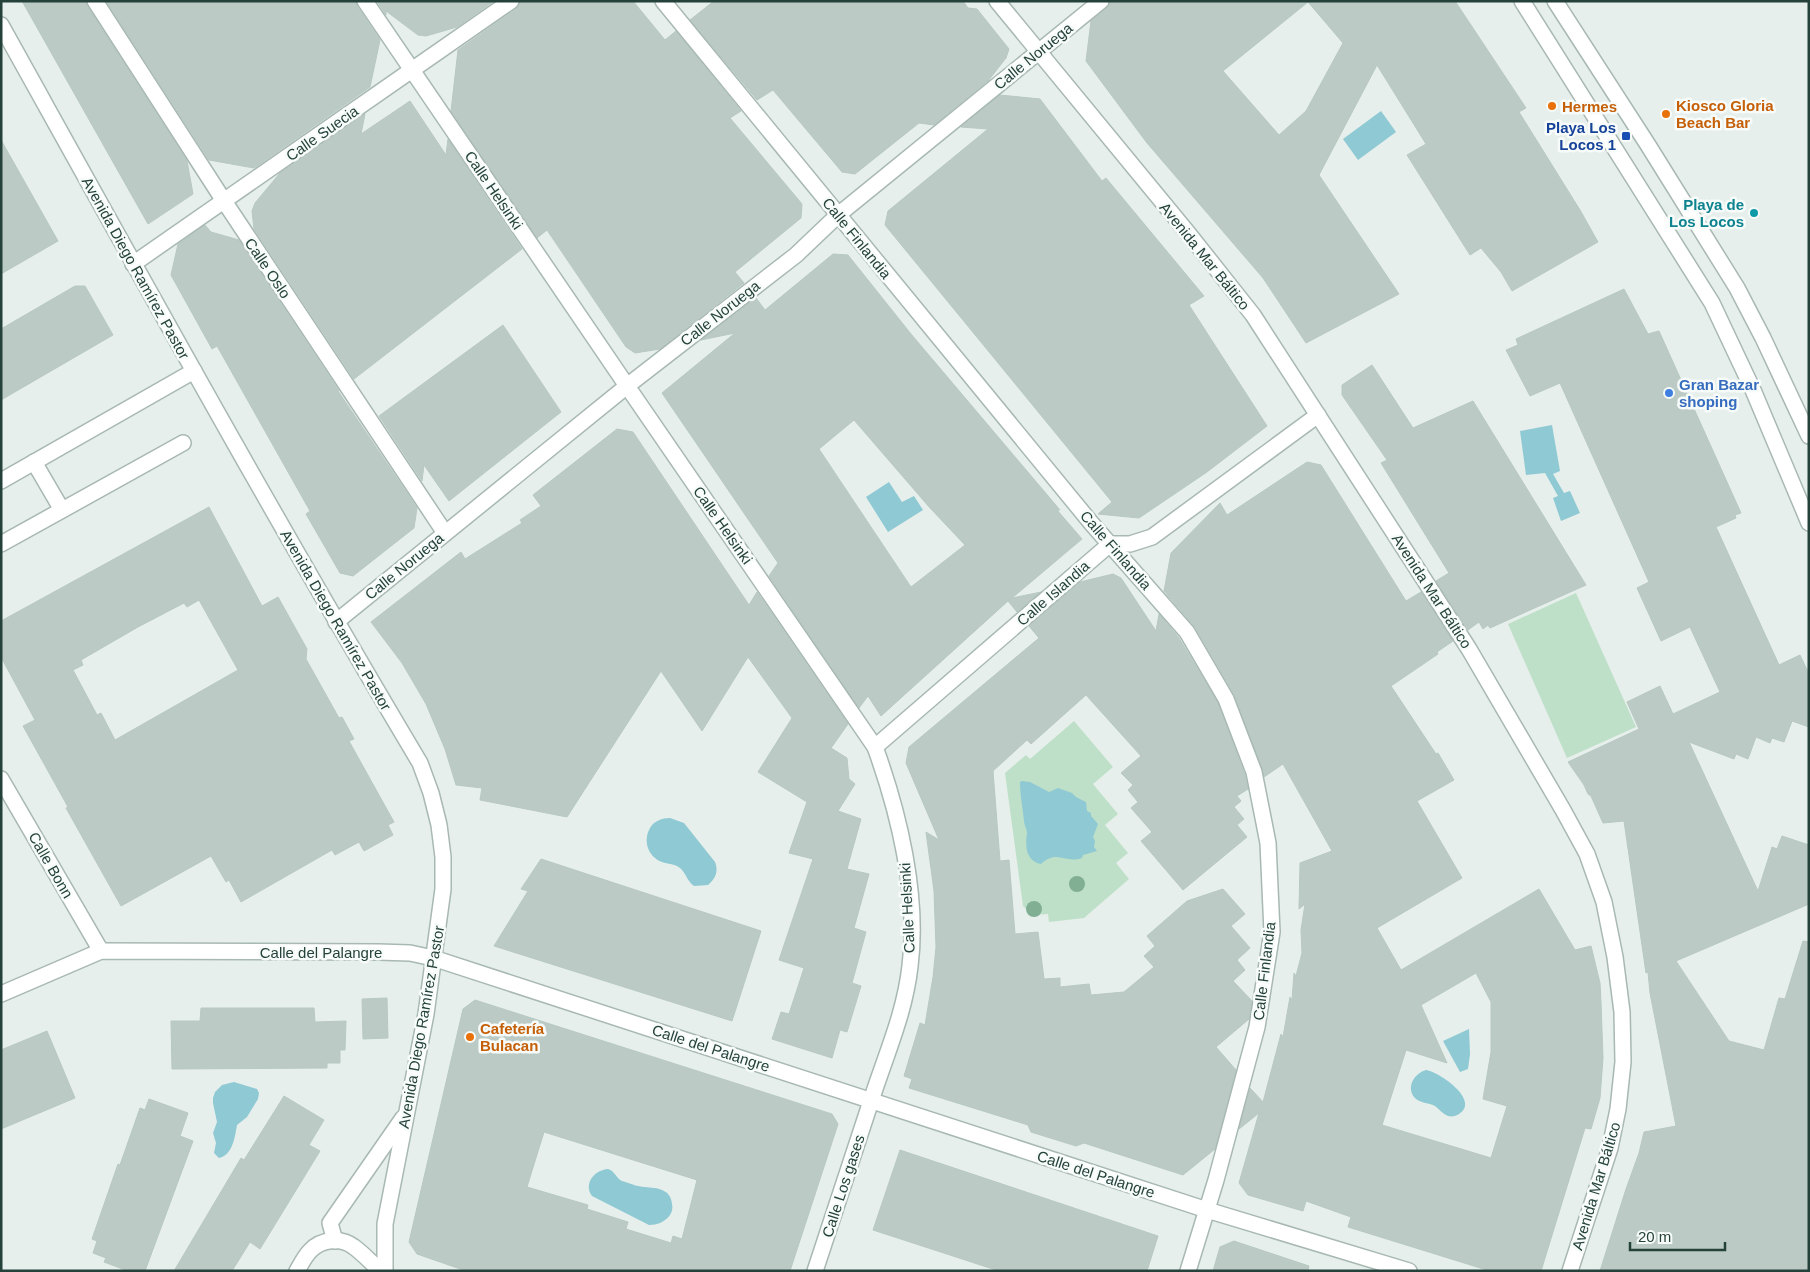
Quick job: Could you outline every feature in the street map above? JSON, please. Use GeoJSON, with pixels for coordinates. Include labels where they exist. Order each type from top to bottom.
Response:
{"type":"FeatureCollection","features":[{"type":"Feature","properties":{"kind":"street","name":"Calle Oslo"},"geometry":{"type":"LineString","coordinates":[[95,1],[224,201],[445,533]]}},
{"type":"Feature","properties":{"kind":"street","name":"Calle Helsinki"},"geometry":{"type":"LineString","coordinates":[[366,1],[627,386],[876,747],[898,817],[910,893],[912,930],[910,966],[904,1001],[871,1101]]}},
{"type":"Feature","properties":{"kind":"street","name":"Calle Suecia"},"geometry":{"type":"LineString","coordinates":[[133,264],[511,1]]}},
{"type":"Feature","properties":{"kind":"street","name":"Calle Finlandia"},"geometry":{"type":"LineString","coordinates":[[663,1],[1092,524],[1188,632],[1226,699],[1254,772],[1268,843],[1272,932],[1258,1018],[1207,1210],[1188,1271]]}},
{"type":"Feature","properties":{"kind":"street","name":"Avenida Mar Báltico"},"geometry":{"type":"LineString","coordinates":[[997,1],[1253,315],[1479,666],[1587,854],[1604,902],[1615,957],[1622,1012],[1623,1062],[1618,1110],[1610,1148],[1570,1271]]}},
{"type":"Feature","properties":{"kind":"street","name":"Calle Noruega"},"geometry":{"type":"LineString","coordinates":[[336,622],[627,386],[796,255],[838,215],[1101,1]]}},
{"type":"Feature","properties":{"kind":"street"},"geometry":{"type":"LineString","coordinates":[[1522,1],[1712,303],[1753,390],[1809,523]]}},
{"type":"Feature","properties":{"kind":"street"},"geometry":{"type":"LineString","coordinates":[[1555,1],[1737,288],[1764,338],[1809,436]]}},
{"type":"Feature","properties":{"kind":"street","name":"Avenida Diego Ramírez Pastor"},"geometry":{"type":"LineString","coordinates":[[1,26],[133,264],[336,622],[420,763],[431,794],[439,825],[443,889],[426,1014],[385,1224],[383,1271]]}},
{"type":"Feature","properties":{"kind":"street"},"geometry":{"type":"LineString","coordinates":[[1,481],[194,371]]}},
{"type":"Feature","properties":{"kind":"street"},"geometry":{"type":"LineString","coordinates":[[1110,544],[1130,544],[1152,537],[1318,415]]}},
{"type":"Feature","properties":{"kind":"street"},"geometry":{"type":"LineString","coordinates":[[1,544],[183,443]]}},
{"type":"Feature","properties":{"kind":"street"},"geometry":{"type":"LineString","coordinates":[[34,462],[62,510]]}},
{"type":"Feature","properties":{"kind":"street","name":"Calle Islandia"},"geometry":{"type":"LineString","coordinates":[[876,747],[1110,544]]}},
{"type":"Feature","properties":{"kind":"street","name":"Calle Bonn"},"geometry":{"type":"LineString","coordinates":[[1,779],[101,951]]}},
{"type":"Feature","properties":{"kind":"street","name":"Calle del Palangre"},"geometry":{"type":"LineString","coordinates":[[1,994],[101,951],[410,953],[433,958],[1207,1210],[1409,1271]]}},
{"type":"Feature","properties":{"kind":"street","name":"Calle Los gases"},"geometry":{"type":"LineString","coordinates":[[816,1271],[871,1101]]}},
{"type":"Feature","properties":{"kind":"street"},"geometry":{"type":"LineString","coordinates":[[335,1241],[330,1223],[407,1113]]}},
{"type":"Feature","properties":{"kind":"street"},"geometry":{"type":"LineString","coordinates":[[297,1271],[308,1252],[315,1246],[335,1241],[354,1247],[383,1271]]}},
{"type":"Feature","properties":{"kind":"green space"},"geometry":{"type":"Polygon","coordinates":[[[1576,593],[1636,727],[1567,758],[1508,624],[1576,593]]]}},
{"type":"Feature","properties":{"kind":"green space"},"geometry":{"type":"Polygon","coordinates":[[[1074,721],[1113,767],[1093,784],[1118,814],[1105,825],[1128,853],[1116,863],[1129,879],[1084,918],[1049,922],[1048,914],[1032,915],[1023,906],[1005,773],[1026,755],[1030,759],[1074,721]]]}},
{"type":"Feature","properties":{"kind":"water"},"geometry":{"type":"Polygon","coordinates":[[[1381,111],[1396,132],[1358,160],[1343,139],[1381,111]]]}},
{"type":"Feature","properties":{"kind":"water"},"geometry":{"type":"Polygon","coordinates":[[[1552,425],[1560,471],[1553,474],[1564,493],[1570,491],[1580,513],[1561,521],[1553,498],[1558,496],[1545,473],[1526,475],[1520,431],[1552,425]]]}},
{"type":"Feature","properties":{"kind":"water"},"geometry":{"type":"Polygon","coordinates":[[[889,482],[902,502],[914,496],[923,510],[888,532],[866,497],[889,482]]]}},
{"type":"Feature","properties":{"kind":"water"},"geometry":{"type":"Polygon","coordinates":[[[1020,782],[1030,782],[1049,792],[1058,788],[1072,793],[1086,802],[1087,811],[1091,813],[1091,816],[1098,824],[1093,837],[1095,841],[1094,847],[1097,851],[1083,855],[1082,858],[1057,857],[1041,864],[1032,860],[1028,854],[1026,842],[1027,831],[1024,822],[1020,787],[1020,782]]]}},
{"type":"Feature","properties":{"kind":"water"},"geometry":{"type":"Polygon","coordinates":[[[670,818],[684,823],[715,862],[716,875],[708,885],[694,886],[680,868],[659,861],[651,854],[647,844],[650,828],[659,820],[670,818]]]}},
{"type":"Feature","properties":{"kind":"water"},"geometry":{"type":"Polygon","coordinates":[[[1469,1029],[1470,1054],[1468,1069],[1460,1072],[1443,1041],[1469,1029]]]}},
{"type":"Feature","properties":{"kind":"water"},"geometry":{"type":"Polygon","coordinates":[[[1426,1070],[1448,1081],[1462,1095],[1465,1102],[1464,1108],[1459,1114],[1448,1116],[1435,1106],[1419,1101],[1414,1097],[1411,1084],[1418,1074],[1426,1070]]]}},
{"type":"Feature","properties":{"kind":"water"},"geometry":{"type":"Polygon","coordinates":[[[234,1082],[257,1089],[259,1093],[258,1099],[247,1117],[237,1125],[230,1149],[224,1156],[219,1158],[214,1153],[216,1143],[213,1133],[217,1122],[213,1098],[215,1092],[222,1085],[234,1082]]]}},
{"type":"Feature","properties":{"kind":"water"},"geometry":{"type":"Polygon","coordinates":[[[608,1169],[622,1181],[666,1192],[671,1199],[672,1210],[666,1220],[649,1225],[592,1196],[589,1186],[592,1178],[599,1172],[608,1169]]]}},
{"type":"Feature","properties":{"kind":"building"},"geometry":{"type":"Polygon","coordinates":[[[22,1],[86,1],[87,6],[187,161],[193,194],[148,224],[22,1]]]}},
{"type":"Feature","properties":{"kind":"building"},"geometry":{"type":"Polygon","coordinates":[[[106,1],[356,1],[357,6],[380,40],[370,87],[254,168],[209,160],[106,1]]]}},
{"type":"Feature","properties":{"kind":"building"},"geometry":{"type":"Polygon","coordinates":[[[377,1],[494,1],[457,27],[426,36],[418,35],[386,11],[386,15],[377,1]]]}},
{"type":"Feature","properties":{"kind":"building"},"geometry":{"type":"Polygon","coordinates":[[[520,1],[633,1],[665,40],[676,31],[741,111],[730,118],[802,204],[801,218],[735,272],[744,283],[660,349],[635,353],[626,347],[547,230],[537,238],[451,111],[458,50],[516,9],[520,1]]]}},
{"type":"Feature","properties":{"kind":"building"},"geometry":{"type":"Polygon","coordinates":[[[714,1],[963,1],[968,8],[977,9],[1009,49],[1006,58],[988,81],[934,125],[919,123],[855,174],[842,172],[773,90],[757,100],[690,20],[714,1]]]}},
{"type":"Feature","properties":{"kind":"building"},"geometry":{"type":"Polygon","coordinates":[[[1110,1],[1455,1],[1526,108],[1519,112],[1598,242],[1512,291],[1501,272],[1481,248],[1470,255],[1407,155],[1426,144],[1377,65],[1319,175],[1399,294],[1306,343],[1263,278],[1147,143],[1086,61],[1091,21],[1107,8],[1110,1]],[[1308,2],[1223,71],[1279,135],[1306,111],[1343,43],[1308,2]]]}},
{"type":"Feature","properties":{"kind":"building"},"geometry":{"type":"Polygon","coordinates":[[[1000,95],[1040,99],[1102,181],[1106,178],[1204,296],[1189,305],[1267,426],[1207,472],[1139,518],[1098,514],[1112,502],[885,225],[888,211],[988,129],[961,127],[1000,95]]]}},
{"type":"Feature","properties":{"kind":"building"},"geometry":{"type":"Polygon","coordinates":[[[410,101],[446,155],[448,139],[522,249],[354,379],[254,229],[252,211],[255,203],[280,173],[365,114],[361,134],[410,101]]]}},
{"type":"Feature","properties":{"kind":"building"},"geometry":{"type":"Polygon","coordinates":[[[1,140],[58,241],[1,274],[1,140]]]}},
{"type":"Feature","properties":{"kind":"building"},"geometry":{"type":"Polygon","coordinates":[[[205,225],[211,232],[239,240],[417,508],[414,528],[353,576],[340,573],[306,514],[310,511],[217,346],[212,349],[171,275],[178,244],[205,225]]]}},
{"type":"Feature","properties":{"kind":"building"},"geometry":{"type":"Polygon","coordinates":[[[833,254],[848,255],[911,334],[1060,510],[1057,510],[1082,539],[1012,598],[1041,592],[1017,612],[1008,601],[881,716],[868,696],[859,708],[769,576],[778,563],[662,393],[735,333],[701,340],[756,298],[765,310],[833,254]],[[854,420],[819,449],[911,587],[965,545],[930,508],[854,420]]]}},
{"type":"Feature","properties":{"kind":"building"},"geometry":{"type":"Polygon","coordinates":[[[75,286],[85,286],[113,335],[1,400],[1,329],[75,286]]]}},
{"type":"Feature","properties":{"kind":"building"},"geometry":{"type":"Polygon","coordinates":[[[1624,289],[1648,334],[1659,331],[1741,513],[1735,515],[1736,518],[1716,527],[1779,665],[1800,655],[1809,674],[1809,727],[1792,721],[1784,742],[1772,738],[1770,743],[1756,737],[1748,759],[1736,754],[1734,759],[1689,742],[1758,891],[1772,847],[1777,849],[1782,836],[1809,845],[1809,904],[1676,961],[1729,1041],[1764,1050],[1779,998],[1785,999],[1803,941],[1809,942],[1809,1271],[1600,1271],[1639,1153],[1644,1132],[1676,1126],[1650,993],[1648,972],[1646,973],[1624,821],[1603,823],[1591,796],[1568,762],[1639,729],[1627,702],[1660,686],[1673,714],[1720,692],[1690,627],[1661,641],[1637,588],[1649,582],[1560,383],[1530,396],[1506,350],[1518,345],[1516,339],[1624,289]]]}},
{"type":"Feature","properties":{"kind":"building"},"geometry":{"type":"Polygon","coordinates":[[[503,325],[561,412],[449,501],[424,465],[422,481],[379,416],[503,325]]]}},
{"type":"Feature","properties":{"kind":"building"},"geometry":{"type":"Polygon","coordinates":[[[1372,365],[1413,428],[1473,401],[1586,585],[1490,628],[1488,625],[1483,629],[1479,622],[1468,630],[1436,581],[1449,573],[1381,463],[1387,460],[1342,395],[1342,385],[1372,365]]]}},
{"type":"Feature","properties":{"kind":"building"},"geometry":{"type":"Polygon","coordinates":[[[617,429],[633,432],[749,605],[757,592],[848,724],[831,748],[847,758],[849,779],[855,784],[838,811],[861,819],[847,869],[869,874],[854,928],[866,932],[852,983],[861,986],[847,1032],[840,1030],[832,1058],[772,1039],[781,1012],[789,1014],[804,968],[779,960],[813,859],[789,853],[807,802],[758,772],[792,718],[748,657],[702,731],[661,671],[567,817],[480,800],[482,788],[456,785],[445,749],[426,704],[402,663],[371,622],[461,552],[465,559],[522,523],[520,520],[541,506],[533,495],[617,429]]]}},
{"type":"Feature","properties":{"kind":"building"},"geometry":{"type":"Polygon","coordinates":[[[1307,462],[1321,465],[1406,601],[1421,592],[1453,641],[1437,652],[1438,654],[1391,686],[1436,754],[1438,753],[1454,780],[1417,801],[1462,878],[1377,928],[1401,970],[1539,889],[1575,950],[1591,946],[1600,983],[1603,1058],[1600,1098],[1591,1129],[1585,1128],[1541,1271],[1490,1271],[1348,1227],[1351,1217],[1306,1201],[1303,1211],[1248,1195],[1239,1183],[1259,1113],[1239,1129],[1250,1088],[1263,1102],[1281,1034],[1283,1037],[1290,997],[1292,1000],[1294,973],[1296,976],[1302,953],[1301,930],[1305,904],[1299,909],[1300,863],[1332,851],[1283,764],[1264,777],[1234,694],[1195,627],[1164,591],[1171,553],[1220,503],[1227,515],[1307,462]],[[1476,973],[1421,1005],[1447,1063],[1406,1050],[1382,1125],[1491,1158],[1507,1106],[1483,1099],[1491,1052],[1491,1002],[1476,973]]]}},
{"type":"Feature","properties":{"kind":"building"},"geometry":{"type":"Polygon","coordinates":[[[209,507],[262,606],[278,597],[307,649],[306,659],[339,718],[342,717],[354,739],[349,741],[394,822],[388,825],[393,835],[364,851],[359,842],[335,855],[332,850],[241,902],[229,880],[226,882],[211,856],[121,906],[23,726],[35,720],[1,657],[1,621],[209,507]],[[199,600],[187,607],[184,603],[138,627],[81,660],[83,665],[73,670],[97,715],[101,713],[115,740],[238,670],[199,600]]]}},
{"type":"Feature","properties":{"kind":"building"},"geometry":{"type":"Polygon","coordinates":[[[1113,574],[1121,578],[1156,631],[1159,614],[1179,638],[1218,703],[1245,775],[1248,789],[1237,796],[1241,801],[1234,807],[1244,819],[1237,825],[1247,837],[1183,890],[1141,841],[1152,832],[1131,808],[1138,802],[1128,790],[1133,785],[1121,773],[1141,756],[1086,695],[1031,744],[1027,740],[993,771],[1000,861],[1009,860],[1015,934],[1038,932],[1044,979],[1060,978],[1060,987],[1089,984],[1091,995],[1124,992],[1154,967],[1144,956],[1155,946],[1147,936],[1187,901],[1223,889],[1245,914],[1231,926],[1250,948],[1237,960],[1245,970],[1233,981],[1252,1001],[1249,1019],[1216,1047],[1236,1070],[1215,1149],[1183,1175],[1084,1143],[1076,1146],[1031,1132],[1028,1125],[909,1088],[912,1079],[904,1076],[920,1023],[925,1025],[936,947],[934,891],[926,832],[939,840],[906,763],[909,747],[1039,638],[1029,626],[1080,582],[1113,574]]]}},
{"type":"Feature","properties":{"kind":"building"},"geometry":{"type":"Polygon","coordinates":[[[541,859],[761,931],[732,1021],[494,946],[528,891],[521,889],[541,859]]]}},
{"type":"Feature","properties":{"kind":"building"},"geometry":{"type":"Polygon","coordinates":[[[387,998],[388,1038],[363,1039],[362,999],[387,998]]]}},
{"type":"Feature","properties":{"kind":"building"},"geometry":{"type":"Polygon","coordinates":[[[475,1000],[832,1114],[838,1124],[790,1271],[466,1271],[417,1254],[409,1242],[463,1009],[475,1000]],[[544,1132],[527,1187],[588,1205],[587,1209],[628,1222],[626,1229],[671,1243],[673,1236],[682,1239],[697,1180],[544,1132]]]}},
{"type":"Feature","properties":{"kind":"building"},"geometry":{"type":"Polygon","coordinates":[[[201,1008],[314,1008],[315,1022],[346,1021],[345,1050],[340,1050],[340,1063],[327,1063],[327,1068],[172,1069],[171,1021],[200,1021],[201,1008]]]}},
{"type":"Feature","properties":{"kind":"building"},"geometry":{"type":"Polygon","coordinates":[[[47,1031],[75,1098],[1,1129],[1,1050],[47,1031]]]}},
{"type":"Feature","properties":{"kind":"building"},"geometry":{"type":"Polygon","coordinates":[[[284,1096],[324,1120],[309,1145],[320,1151],[260,1249],[250,1242],[232,1271],[174,1271],[241,1158],[244,1160],[284,1096]]]}},
{"type":"Feature","properties":{"kind":"building"},"geometry":{"type":"Polygon","coordinates":[[[149,1099],[188,1113],[180,1136],[193,1141],[145,1271],[128,1271],[104,1262],[106,1258],[93,1253],[97,1241],[92,1239],[140,1108],[145,1110],[149,1099]]]}},
{"type":"Feature","properties":{"kind":"building"},"geometry":{"type":"Polygon","coordinates":[[[900,1150],[1158,1236],[1147,1271],[999,1271],[873,1230],[900,1150]]]}},
{"type":"Feature","properties":{"kind":"building"},"geometry":{"type":"Polygon","coordinates":[[[1234,1241],[1309,1266],[1308,1271],[1213,1271],[1220,1247],[1234,1241]]]}},
{"type":"Feature","properties":{"kind":"place","name":"Hermes"},"geometry":{"type":"Point","coordinates":[1552,106]}},
{"type":"Feature","properties":{"kind":"place","name":"Kiosco Gloria Beach Bar"},"geometry":{"type":"Point","coordinates":[1666,114]}},
{"type":"Feature","properties":{"kind":"place","name":"Playa Los Locos 1"},"geometry":{"type":"Point","coordinates":[1626,136]}},
{"type":"Feature","properties":{"kind":"place","name":"Playa de Los Locos"},"geometry":{"type":"Point","coordinates":[1754,213]}},
{"type":"Feature","properties":{"kind":"place","name":"Gran Bazar shoping"},"geometry":{"type":"Point","coordinates":[1669,393]}},
{"type":"Feature","properties":{"kind":"place","name":"Cafetería Bulacan"},"geometry":{"type":"Point","coordinates":[470,1037]}}]}
